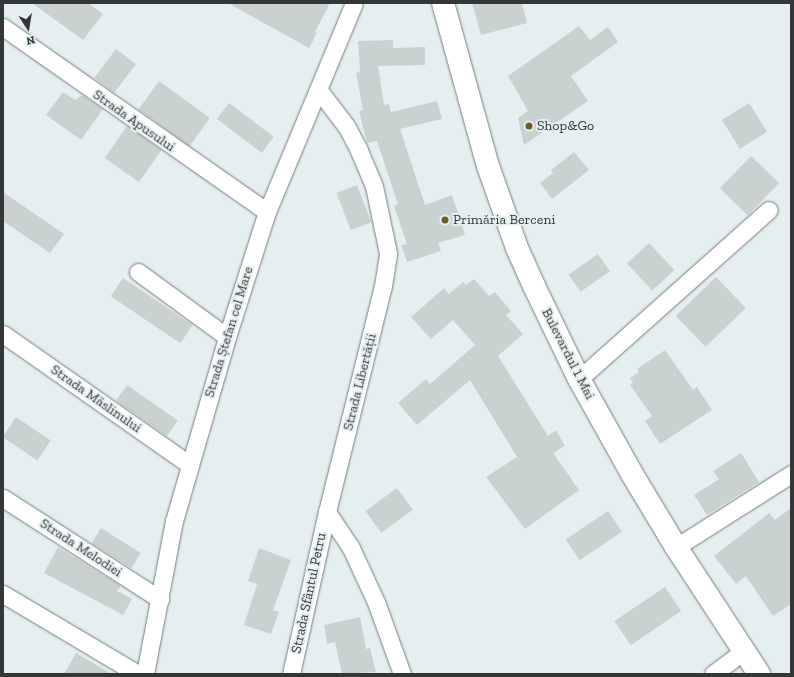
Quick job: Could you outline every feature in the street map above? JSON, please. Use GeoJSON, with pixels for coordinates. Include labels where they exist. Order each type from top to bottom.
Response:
{"type":"FeatureCollection","features":[{"type":"Feature","properties":{"kind":"main road","name":"Bulevardul 1 Mai"},"geometry":{"type":"LineString","coordinates":[[443,3],[479,136],[504,211],[534,286],[579,379],[676,547],[759,674]]}},
{"type":"Feature","properties":{"kind":"street","name":"Strada Ștefan cel Mare"},"geometry":{"type":"LineString","coordinates":[[145,674],[174,521],[189,464],[227,337],[267,212],[354,3]]}},
{"type":"Feature","properties":{"kind":"street","name":"Strada Apusului"},"geometry":{"type":"LineString","coordinates":[[3,27],[267,212]]}},
{"type":"Feature","properties":{"kind":"street","name":"Strada Libertății"},"geometry":{"type":"LineString","coordinates":[[318,89],[346,126],[359,150],[374,186],[388,253],[383,286],[327,512]]}},
{"type":"Feature","properties":{"kind":"street"},"geometry":{"type":"LineString","coordinates":[[579,379],[769,210]]}},
{"type":"Feature","properties":{"kind":"street"},"geometry":{"type":"LineString","coordinates":[[138,272],[227,337]]}},
{"type":"Feature","properties":{"kind":"street","name":"Strada Măslinului"},"geometry":{"type":"LineString","coordinates":[[3,334],[189,464]]}},
{"type":"Feature","properties":{"kind":"street"},"geometry":{"type":"LineString","coordinates":[[676,547],[791,474]]}},
{"type":"Feature","properties":{"kind":"street","name":"Strada Melodiei"},"geometry":{"type":"LineString","coordinates":[[3,498],[160,599]]}},
{"type":"Feature","properties":{"kind":"street"},"geometry":{"type":"LineString","coordinates":[[327,512],[351,548],[376,602],[402,674]]}},
{"type":"Feature","properties":{"kind":"street","name":"Strada Sfântul Petru"},"geometry":{"type":"LineString","coordinates":[[291,674],[327,512]]}},
{"type":"Feature","properties":{"kind":"street"},"geometry":{"type":"LineString","coordinates":[[3,594],[138,674]]}},
{"type":"Feature","properties":{"kind":"street"},"geometry":{"type":"LineString","coordinates":[[713,674],[743,651]]}},
{"type":"Feature","properties":{"kind":"building"},"geometry":{"type":"Polygon","coordinates":[[[32,3],[88,3],[103,14],[83,40],[32,3]]]}},
{"type":"Feature","properties":{"kind":"building"},"geometry":{"type":"Polygon","coordinates":[[[228,3],[330,3],[315,32],[317,33],[309,48],[228,3]]]}},
{"type":"Feature","properties":{"kind":"building"},"geometry":{"type":"Polygon","coordinates":[[[472,3],[522,3],[527,23],[481,35],[472,3]]]}},
{"type":"Feature","properties":{"kind":"building"},"geometry":{"type":"Polygon","coordinates":[[[579,26],[590,40],[608,27],[618,42],[571,76],[588,101],[524,145],[518,118],[528,111],[508,76],[579,26]]]}},
{"type":"Feature","properties":{"kind":"building"},"geometry":{"type":"Polygon","coordinates":[[[393,40],[393,48],[425,47],[425,65],[378,66],[384,105],[389,104],[391,112],[437,101],[442,119],[400,129],[425,205],[452,195],[465,235],[438,243],[441,251],[407,262],[401,245],[407,244],[394,206],[398,204],[377,141],[367,143],[359,111],[363,110],[356,73],[360,72],[358,41],[393,40]]]}},
{"type":"Feature","properties":{"kind":"building"},"geometry":{"type":"Polygon","coordinates":[[[116,49],[136,64],[114,93],[94,78],[116,49]]]}},
{"type":"Feature","properties":{"kind":"building"},"geometry":{"type":"Polygon","coordinates":[[[159,81],[210,118],[189,146],[138,109],[159,81]]]}},
{"type":"Feature","properties":{"kind":"building"},"geometry":{"type":"Polygon","coordinates":[[[63,92],[75,100],[82,95],[103,109],[81,140],[46,115],[63,92]]]}},
{"type":"Feature","properties":{"kind":"building"},"geometry":{"type":"Polygon","coordinates":[[[229,103],[274,137],[262,153],[217,119],[229,103]]]}},
{"type":"Feature","properties":{"kind":"building"},"geometry":{"type":"Polygon","coordinates":[[[749,103],[767,132],[740,149],[722,120],[749,103]]]}},
{"type":"Feature","properties":{"kind":"building"},"geometry":{"type":"Polygon","coordinates":[[[127,126],[161,150],[139,182],[105,158],[127,126]]]}},
{"type":"Feature","properties":{"kind":"building"},"geometry":{"type":"Polygon","coordinates":[[[574,152],[589,170],[552,199],[540,183],[553,173],[551,170],[574,152]]]}},
{"type":"Feature","properties":{"kind":"building"},"geometry":{"type":"Polygon","coordinates":[[[751,156],[779,183],[748,215],[720,188],[751,156]]]}},
{"type":"Feature","properties":{"kind":"building"},"geometry":{"type":"Polygon","coordinates":[[[357,185],[371,222],[351,230],[336,193],[357,185]]]}},
{"type":"Feature","properties":{"kind":"building"},"geometry":{"type":"Polygon","coordinates":[[[3,192],[64,234],[50,253],[3,221],[3,192]]]}},
{"type":"Feature","properties":{"kind":"building"},"geometry":{"type":"Polygon","coordinates":[[[649,243],[674,270],[652,291],[627,263],[649,243]]]}},
{"type":"Feature","properties":{"kind":"building"},"geometry":{"type":"Polygon","coordinates":[[[598,254],[610,271],[581,292],[569,275],[598,254]]]}},
{"type":"Feature","properties":{"kind":"building"},"geometry":{"type":"Polygon","coordinates":[[[716,277],[746,308],[706,347],[676,316],[716,277]]]}},
{"type":"Feature","properties":{"kind":"building"},"geometry":{"type":"Polygon","coordinates":[[[123,278],[193,325],[180,343],[111,296],[123,278]]]}},
{"type":"Feature","properties":{"kind":"building"},"geometry":{"type":"Polygon","coordinates":[[[474,279],[489,296],[495,292],[511,311],[506,315],[523,334],[498,356],[548,436],[556,430],[565,446],[553,453],[579,490],[525,529],[486,477],[517,457],[470,380],[417,425],[398,403],[426,379],[430,384],[475,345],[453,320],[431,339],[411,317],[444,288],[449,294],[463,282],[466,285],[474,279]]]}},
{"type":"Feature","properties":{"kind":"building"},"geometry":{"type":"Polygon","coordinates":[[[665,350],[693,390],[697,387],[712,410],[660,444],[645,421],[652,416],[630,385],[633,383],[630,378],[639,372],[637,369],[665,350]]]}},
{"type":"Feature","properties":{"kind":"building"},"geometry":{"type":"Polygon","coordinates":[[[127,385],[178,421],[167,436],[116,401],[127,385]]]}},
{"type":"Feature","properties":{"kind":"building"},"geometry":{"type":"Polygon","coordinates":[[[16,417],[51,440],[37,460],[3,437],[16,417]]]}},
{"type":"Feature","properties":{"kind":"building"},"geometry":{"type":"Polygon","coordinates":[[[741,453],[759,482],[707,515],[694,495],[719,479],[713,471],[741,453]]]}},
{"type":"Feature","properties":{"kind":"building"},"geometry":{"type":"Polygon","coordinates":[[[397,488],[413,510],[381,533],[365,511],[397,488]]]}},
{"type":"Feature","properties":{"kind":"building"},"geometry":{"type":"Polygon","coordinates":[[[791,508],[791,604],[773,616],[746,576],[736,584],[714,556],[769,513],[775,520],[791,508]]]}},
{"type":"Feature","properties":{"kind":"building"},"geometry":{"type":"Polygon","coordinates":[[[608,511],[622,532],[580,560],[566,540],[608,511]]]}},
{"type":"Feature","properties":{"kind":"building"},"geometry":{"type":"Polygon","coordinates":[[[101,528],[141,553],[131,568],[91,543],[101,528]]]}},
{"type":"Feature","properties":{"kind":"building"},"geometry":{"type":"Polygon","coordinates":[[[58,547],[121,586],[117,591],[132,599],[123,615],[44,573],[58,547]]]}},
{"type":"Feature","properties":{"kind":"building"},"geometry":{"type":"Polygon","coordinates":[[[259,548],[291,560],[273,610],[279,612],[271,634],[244,625],[257,584],[248,581],[259,548]]]}},
{"type":"Feature","properties":{"kind":"building"},"geometry":{"type":"Polygon","coordinates":[[[665,587],[681,611],[631,645],[614,621],[665,587]]]}},
{"type":"Feature","properties":{"kind":"building"},"geometry":{"type":"Polygon","coordinates":[[[360,617],[366,649],[370,648],[376,672],[342,674],[335,642],[327,644],[324,625],[360,617]]]}},
{"type":"Feature","properties":{"kind":"building"},"geometry":{"type":"Polygon","coordinates":[[[76,653],[112,674],[64,674],[76,653]]]}},
{"type":"Feature","properties":{"kind":"place","name":"Shop&Go"},"geometry":{"type":"Point","coordinates":[529,126]}},
{"type":"Feature","properties":{"kind":"place","name":"Primăria Berceni"},"geometry":{"type":"Point","coordinates":[445,220]}}]}
